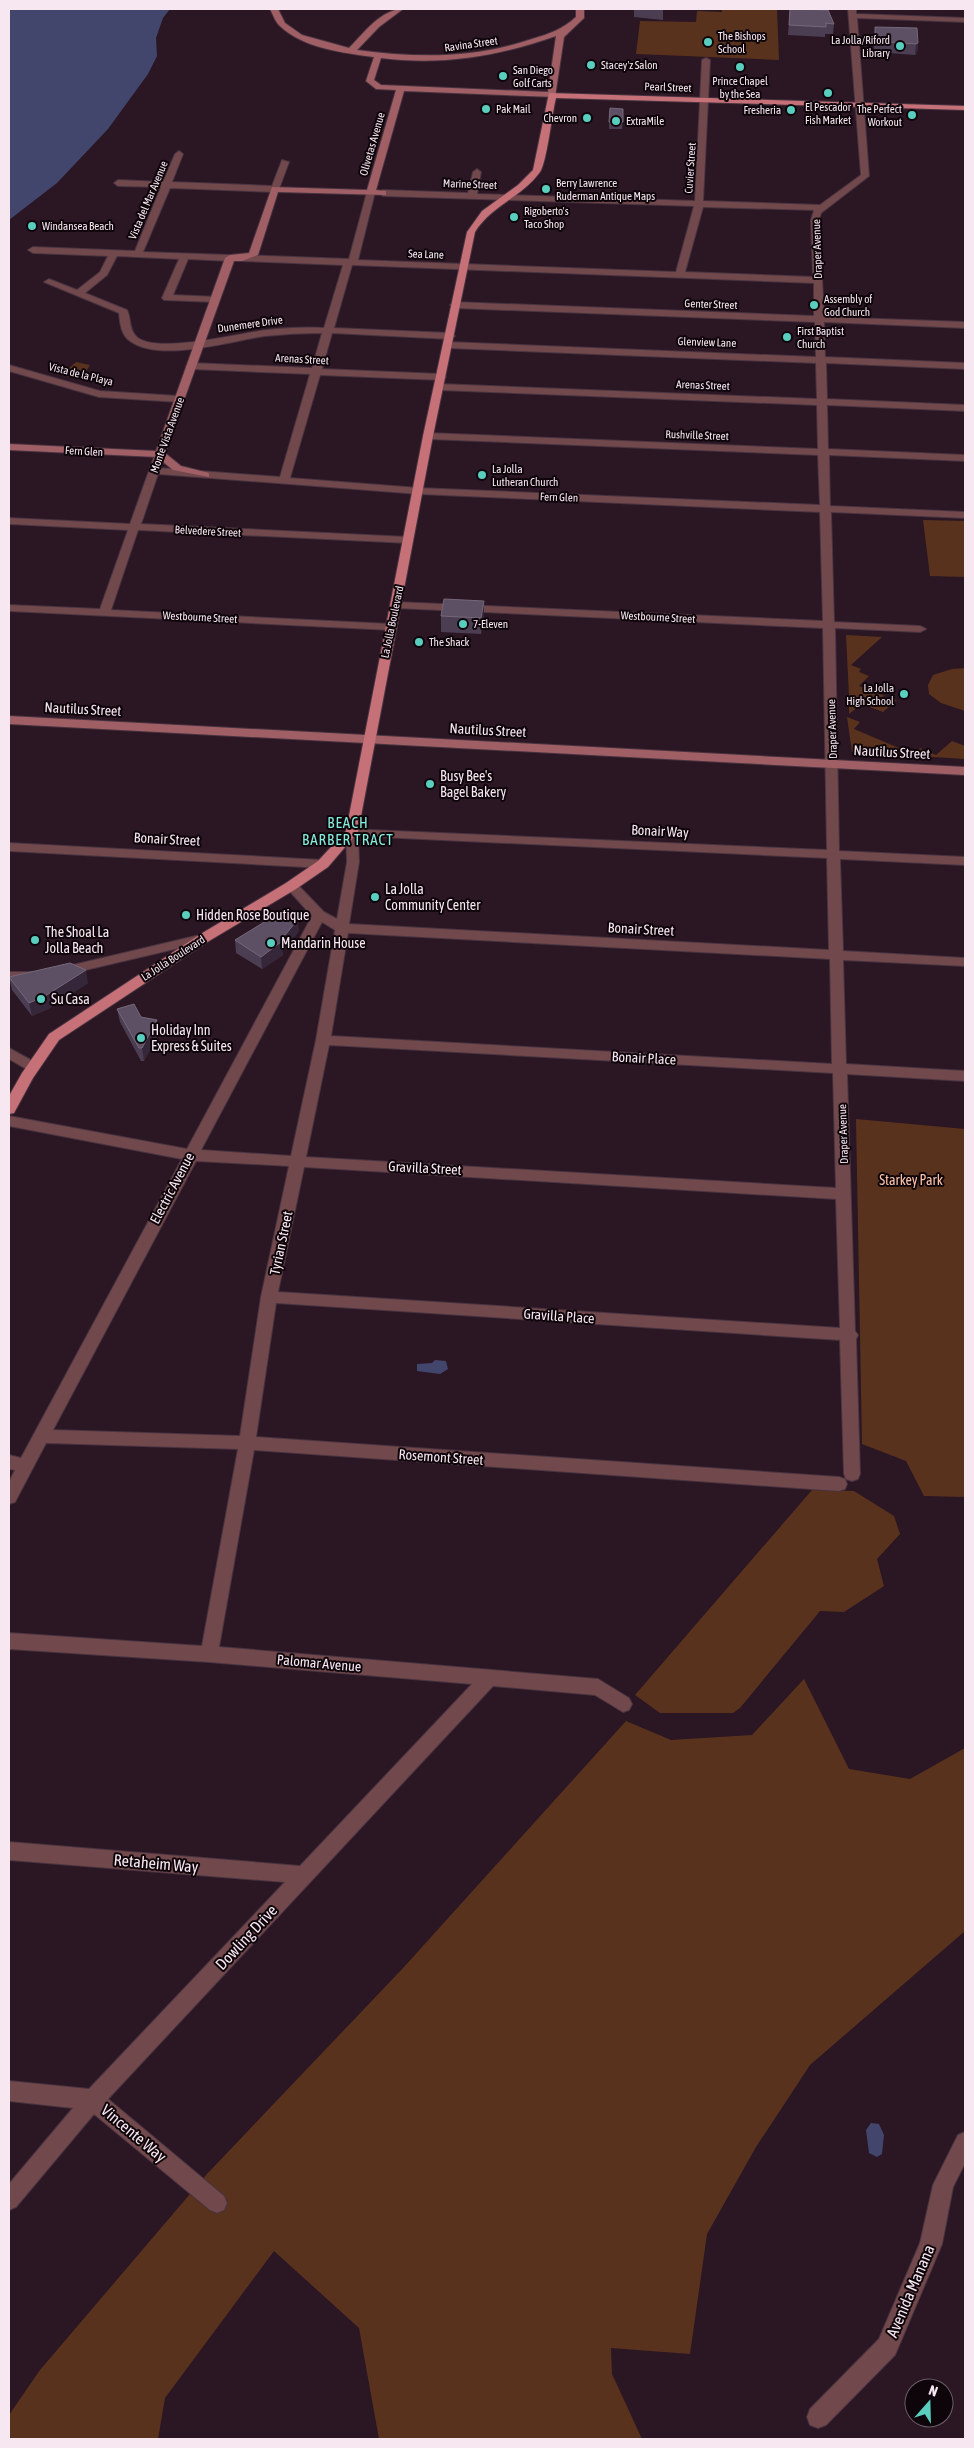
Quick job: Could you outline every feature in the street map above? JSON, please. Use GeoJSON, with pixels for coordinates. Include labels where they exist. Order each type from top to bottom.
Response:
{"type":"FeatureCollection","features":[{"type":"Feature","properties":{"kind":"main road","name":"Pearl Street"},"geometry":{"type":"LineString","coordinates":[[552,95],[965,108]]}},
{"type":"Feature","properties":{"kind":"main road","name":"La Jolla Boulevard"},"geometry":{"type":"LineString","coordinates":[[9,1110],[33,1067],[54,1037],[204,938],[291,886],[323,864],[352,832],[368,739],[419,491],[428,436],[455,305],[474,226],[482,215],[504,197],[530,180],[537,170],[552,95]]}},
{"type":"Feature","properties":{"kind":"street","name":"Ravina Street"},"geometry":{"type":"LineString","coordinates":[[274,9],[280,23],[305,40],[378,55],[434,60],[477,56],[507,50],[564,30]]}},
{"type":"Feature","properties":{"kind":"street"},"geometry":{"type":"LineString","coordinates":[[352,50],[376,25],[399,9]]}},
{"type":"Feature","properties":{"kind":"street","name":"La Jolla Boulevard"},"geometry":{"type":"LineString","coordinates":[[552,95],[560,36],[564,30],[580,18],[580,9]]}},
{"type":"Feature","properties":{"kind":"street"},"geometry":{"type":"LineString","coordinates":[[852,12],[965,20]]}},
{"type":"Feature","properties":{"kind":"street","name":"Draper Avenue"},"geometry":{"type":"LineString","coordinates":[[852,12],[865,176],[820,208],[814,220],[824,452],[833,764],[833,854],[850,1335],[852,1474]]}},
{"type":"Feature","properties":{"kind":"street"},"geometry":{"type":"LineString","coordinates":[[378,55],[370,80],[371,83],[379,87],[400,89]]}},
{"type":"Feature","properties":{"kind":"street","name":"Cuvier Street"},"geometry":{"type":"LineString","coordinates":[[680,275],[691,240],[698,203],[706,60]]}},
{"type":"Feature","properties":{"kind":"street","name":"Pearl Street"},"geometry":{"type":"LineString","coordinates":[[400,89],[552,95]]}},
{"type":"Feature","properties":{"kind":"street","name":"Olivetas Avenue"},"geometry":{"type":"LineString","coordinates":[[284,482],[327,330],[350,262],[400,89]]}},
{"type":"Feature","properties":{"kind":"street","name":"Vista del Mar Avenue"},"geometry":{"type":"LineString","coordinates":[[138,254],[179,154]]}},
{"type":"Feature","properties":{"kind":"street"},"geometry":{"type":"LineString","coordinates":[[242,258],[253,255],[285,162]]}},
{"type":"Feature","properties":{"kind":"street"},"geometry":{"type":"LineString","coordinates":[[472,196],[477,172]]}},
{"type":"Feature","properties":{"kind":"street","name":"Marine Street"},"geometry":{"type":"LineString","coordinates":[[118,183],[820,208]]}},
{"type":"Feature","properties":{"kind":"street","name":"Sea Lane"},"geometry":{"type":"LineString","coordinates":[[33,250],[818,280]]}},
{"type":"Feature","properties":{"kind":"street"},"geometry":{"type":"LineString","coordinates":[[79,293],[104,273],[114,253]]}},
{"type":"Feature","properties":{"kind":"street"},"geometry":{"type":"LineString","coordinates":[[185,256],[167,298],[215,300]]}},
{"type":"Feature","properties":{"kind":"street","name":"Monte Vista Avenue"},"geometry":{"type":"LineString","coordinates":[[104,612],[230,258]]}},
{"type":"Feature","properties":{"kind":"street","name":"Dunemere Drive"},"geometry":{"type":"LineString","coordinates":[[49,282],[124,312],[125,325],[134,340],[160,347],[199,344],[261,333],[327,330],[449,340]]}},
{"type":"Feature","properties":{"kind":"street","name":"Genter Street"},"geometry":{"type":"LineString","coordinates":[[455,305],[965,325]]}},
{"type":"Feature","properties":{"kind":"street","name":"Glenview Lane"},"geometry":{"type":"LineString","coordinates":[[449,340],[965,366]]}},
{"type":"Feature","properties":{"kind":"street","name":"Arenas Street"},"geometry":{"type":"LineString","coordinates":[[191,366],[315,372],[440,382],[965,408]]}},
{"type":"Feature","properties":{"kind":"street","name":"Vista de la Playa"},"geometry":{"type":"LineString","coordinates":[[9,368],[99,394],[180,399]]}},
{"type":"Feature","properties":{"kind":"street","name":"Rushville Street"},"geometry":{"type":"LineString","coordinates":[[428,436],[965,458]]}},
{"type":"Feature","properties":{"kind":"street","name":"Fern Glen"},"geometry":{"type":"LineString","coordinates":[[9,447],[160,454]]}},
{"type":"Feature","properties":{"kind":"street"},"geometry":{"type":"LineString","coordinates":[[160,454],[177,468],[204,475]]}},
{"type":"Feature","properties":{"kind":"street","name":"Fern Glen"},"geometry":{"type":"LineString","coordinates":[[154,472],[419,491],[965,514]]}},
{"type":"Feature","properties":{"kind":"street","name":"Belvedere Street"},"geometry":{"type":"LineString","coordinates":[[9,521],[408,540]]}},
{"type":"Feature","properties":{"kind":"street","name":"Westbourne Street"},"geometry":{"type":"LineString","coordinates":[[396,605],[920,629]]}},
{"type":"Feature","properties":{"kind":"street","name":"Westbourne Street"},"geometry":{"type":"LineString","coordinates":[[9,608],[391,627]]}},
{"type":"Feature","properties":{"kind":"street","name":"Nautilus Street"},"geometry":{"type":"LineString","coordinates":[[9,720],[965,770]]}},
{"type":"Feature","properties":{"kind":"street","name":"Bonair Way"},"geometry":{"type":"LineString","coordinates":[[352,832],[965,861]]}},
{"type":"Feature","properties":{"kind":"street","name":"Tyrian Street"},"geometry":{"type":"LineString","coordinates":[[209,1654],[247,1443],[269,1297],[322,1040],[342,928],[353,862],[352,832]]}},
{"type":"Feature","properties":{"kind":"street","name":"Bonair Street"},"geometry":{"type":"LineString","coordinates":[[9,847],[323,864]]}},
{"type":"Feature","properties":{"kind":"street"},"geometry":{"type":"LineString","coordinates":[[291,886],[319,915]]}},
{"type":"Feature","properties":{"kind":"street","name":"Bonair Street"},"geometry":{"type":"LineString","coordinates":[[319,915],[342,928],[965,962]]}},
{"type":"Feature","properties":{"kind":"street","name":"Electric Avenue"},"geometry":{"type":"LineString","coordinates":[[9,1497],[17,1464],[42,1436],[189,1155],[319,915]]}},
{"type":"Feature","properties":{"kind":"street"},"geometry":{"type":"LineString","coordinates":[[9,976],[18,978],[47,975],[204,938]]}},
{"type":"Feature","properties":{"kind":"street","name":"Bonair Place"},"geometry":{"type":"LineString","coordinates":[[322,1040],[965,1076]]}},
{"type":"Feature","properties":{"kind":"street"},"geometry":{"type":"LineString","coordinates":[[9,1053],[33,1067]]}},
{"type":"Feature","properties":{"kind":"street","name":"Gravilla Street"},"geometry":{"type":"LineString","coordinates":[[9,1121],[38,1124],[189,1155],[844,1194]]}},
{"type":"Feature","properties":{"kind":"street","name":"Gravilla Place"},"geometry":{"type":"LineString","coordinates":[[269,1297],[850,1335]]}},
{"type":"Feature","properties":{"kind":"street","name":"Rosemont Street"},"geometry":{"type":"LineString","coordinates":[[42,1436],[247,1443],[839,1484]]}},
{"type":"Feature","properties":{"kind":"street","name":"Palomar Avenue"},"geometry":{"type":"LineString","coordinates":[[9,1641],[209,1654],[598,1687],[623,1704]]}},
{"type":"Feature","properties":{"kind":"street","name":"Dowling Drive"},"geometry":{"type":"LineString","coordinates":[[9,2200],[93,2100],[489,1678]]}},
{"type":"Feature","properties":{"kind":"street","name":"Retaheim Way"},"geometry":{"type":"LineString","coordinates":[[9,1851],[304,1875]]}},
{"type":"Feature","properties":{"kind":"street","name":"Vincente Way"},"geometry":{"type":"LineString","coordinates":[[9,2091],[93,2100],[217,2202]]}},
{"type":"Feature","properties":{"kind":"street","name":"Avenida Manana"},"geometry":{"type":"LineString","coordinates":[[818,2417],[887,2347],[931,2244],[944,2186],[965,2142]]}},
{"type":"Feature","properties":{"kind":"green space","name":"The Bishops School"},"geometry":{"type":"Polygon","coordinates":[[[722,9],[777,9],[779,60],[636,54],[640,21],[696,22],[697,11],[722,12],[722,9]]]}},
{"type":"Feature","properties":{"kind":"green space"},"geometry":{"type":"Polygon","coordinates":[[[76,362],[90,365],[83,376],[72,378],[61,375],[76,362]]]}},
{"type":"Feature","properties":{"kind":"green space"},"geometry":{"type":"Polygon","coordinates":[[[923,520],[965,521],[965,577],[930,576],[923,520]]]}},
{"type":"Feature","properties":{"kind":"green space"},"geometry":{"type":"Polygon","coordinates":[[[846,635],[882,637],[851,665],[861,669],[859,672],[869,676],[859,686],[885,696],[862,699],[849,696],[846,635]]]}},
{"type":"Feature","properties":{"kind":"green space"},"geometry":{"type":"Polygon","coordinates":[[[965,668],[965,711],[941,703],[929,694],[928,685],[933,675],[952,669],[965,668]]]}},
{"type":"Feature","properties":{"kind":"green space"},"geometry":{"type":"Polygon","coordinates":[[[892,699],[897,700],[883,712],[862,704],[849,714],[849,704],[874,703],[892,699]]]}},
{"type":"Feature","properties":{"kind":"green space"},"geometry":{"type":"Polygon","coordinates":[[[847,717],[860,722],[854,729],[913,754],[920,748],[936,755],[952,741],[965,746],[965,759],[852,752],[847,717]]]}},
{"type":"Feature","properties":{"kind":"green space","name":"Starkey Park"},"geometry":{"type":"Polygon","coordinates":[[[856,1119],[965,1129],[965,1497],[924,1496],[906,1461],[862,1444],[856,1119]]]}},
{"type":"Feature","properties":{"kind":"green space"},"geometry":{"type":"Polygon","coordinates":[[[812,1490],[854,1491],[894,1516],[900,1534],[877,1559],[884,1586],[844,1612],[820,1611],[740,1708],[733,1713],[660,1713],[635,1695],[812,1490]]]}},
{"type":"Feature","properties":{"kind":"green space"},"geometry":{"type":"Polygon","coordinates":[[[804,1679],[849,1769],[910,1779],[965,1748],[965,1931],[810,2065],[756,2147],[707,2234],[690,2354],[611,2348],[612,2374],[642,2439],[379,2439],[359,2328],[274,2251],[165,2398],[158,2439],[9,2439],[9,2415],[40,2370],[207,2174],[404,1967],[626,1721],[671,1740],[752,1735],[804,1679]]]}},
{"type":"Feature","properties":{"kind":"water"},"geometry":{"type":"Polygon","coordinates":[[[9,9],[170,9],[163,18],[156,38],[157,56],[148,74],[108,129],[57,183],[9,220],[9,9]]]}},
{"type":"Feature","properties":{"kind":"water"},"geometry":{"type":"Polygon","coordinates":[[[435,1360],[446,1361],[448,1369],[440,1374],[417,1371],[417,1364],[432,1363],[435,1360]]]}},
{"type":"Feature","properties":{"kind":"water"},"geometry":{"type":"Polygon","coordinates":[[[871,2123],[879,2124],[884,2135],[882,2154],[877,2157],[869,2153],[866,2130],[871,2123]]]}},
{"type":"Feature","properties":{"kind":"building"},"geometry":{"type":"Polygon","coordinates":[[[790,9],[828,10],[834,24],[826,23],[826,27],[789,25],[790,9]]]}},
{"type":"Feature","properties":{"kind":"building"},"geometry":{"type":"Polygon","coordinates":[[[875,27],[917,28],[918,43],[876,41],[875,27]]]}},
{"type":"Feature","properties":{"kind":"building"},"geometry":{"type":"Polygon","coordinates":[[[610,108],[623,109],[623,122],[609,122],[610,108]]]}},
{"type":"Feature","properties":{"kind":"building"},"geometry":{"type":"Polygon","coordinates":[[[444,599],[484,601],[481,618],[441,616],[444,599]]]}},
{"type":"Feature","properties":{"kind":"building"},"geometry":{"type":"Polygon","coordinates":[[[284,910],[298,919],[286,934],[280,938],[281,942],[261,957],[235,940],[284,910]]]}},
{"type":"Feature","properties":{"kind":"building"},"geometry":{"type":"Polygon","coordinates":[[[70,963],[86,970],[45,996],[29,1003],[9,977],[70,963]]]}},
{"type":"Feature","properties":{"kind":"building"},"geometry":{"type":"Polygon","coordinates":[[[134,1004],[141,1017],[157,1020],[142,1048],[139,1048],[117,1009],[134,1004]]]}},
{"type":"Feature","properties":{"kind":"place","name":"The Bishops School"},"geometry":{"type":"Point","coordinates":[708,42]}},
{"type":"Feature","properties":{"kind":"place","name":"La Jolla/Riford Library"},"geometry":{"type":"Point","coordinates":[900,46]}},
{"type":"Feature","properties":{"kind":"place","name":"Stacey'z Salon"},"geometry":{"type":"Point","coordinates":[591,65]}},
{"type":"Feature","properties":{"kind":"place","name":"Prince Chapel by the Sea"},"geometry":{"type":"Point","coordinates":[740,67]}},
{"type":"Feature","properties":{"kind":"place","name":"San Diego Golf Carts"},"geometry":{"type":"Point","coordinates":[503,76]}},
{"type":"Feature","properties":{"kind":"place","name":"El Pescador Fish Market"},"geometry":{"type":"Point","coordinates":[828,93]}},
{"type":"Feature","properties":{"kind":"place","name":"Pak Mail"},"geometry":{"type":"Point","coordinates":[486,109]}},
{"type":"Feature","properties":{"kind":"place","name":"Fresheria"},"geometry":{"type":"Point","coordinates":[791,110]}},
{"type":"Feature","properties":{"kind":"place","name":"The Perfect Workout"},"geometry":{"type":"Point","coordinates":[912,115]}},
{"type":"Feature","properties":{"kind":"place","name":"Chevron"},"geometry":{"type":"Point","coordinates":[587,118]}},
{"type":"Feature","properties":{"kind":"place","name":"ExtraMile"},"geometry":{"type":"Point","coordinates":[616,121]}},
{"type":"Feature","properties":{"kind":"place","name":"Berry Lawrence Ruderman Antique Maps"},"geometry":{"type":"Point","coordinates":[546,189]}},
{"type":"Feature","properties":{"kind":"place","name":"Rigoberto's Taco Shop"},"geometry":{"type":"Point","coordinates":[514,217]}},
{"type":"Feature","properties":{"kind":"place","name":"Windansea Beach"},"geometry":{"type":"Point","coordinates":[32,226]}},
{"type":"Feature","properties":{"kind":"place","name":"Assembly of God Church"},"geometry":{"type":"Point","coordinates":[814,305]}},
{"type":"Feature","properties":{"kind":"place","name":"First Baptist Church"},"geometry":{"type":"Point","coordinates":[787,337]}},
{"type":"Feature","properties":{"kind":"place","name":"La Jolla Lutheran Church"},"geometry":{"type":"Point","coordinates":[482,475]}},
{"type":"Feature","properties":{"kind":"place","name":"7-Eleven"},"geometry":{"type":"Point","coordinates":[463,624]}},
{"type":"Feature","properties":{"kind":"place","name":"The Shack"},"geometry":{"type":"Point","coordinates":[419,642]}},
{"type":"Feature","properties":{"kind":"place","name":"La Jolla High School"},"geometry":{"type":"Point","coordinates":[904,694]}},
{"type":"Feature","properties":{"kind":"place","name":"Busy Bee's Bagel Bakery"},"geometry":{"type":"Point","coordinates":[430,784]}},
{"type":"Feature","properties":{"kind":"place","name":"La Jolla Community Center"},"geometry":{"type":"Point","coordinates":[375,897]}},
{"type":"Feature","properties":{"kind":"place","name":"Hidden Rose Boutique"},"geometry":{"type":"Point","coordinates":[186,915]}},
{"type":"Feature","properties":{"kind":"place","name":"The Shoal La Jolla Beach"},"geometry":{"type":"Point","coordinates":[35,940]}},
{"type":"Feature","properties":{"kind":"place","name":"Mandarin House"},"geometry":{"type":"Point","coordinates":[271,943]}},
{"type":"Feature","properties":{"kind":"place","name":"Su Casa"},"geometry":{"type":"Point","coordinates":[41,999]}},
{"type":"Feature","properties":{"kind":"place","name":"Holiday Inn Express & Suites"},"geometry":{"type":"Point","coordinates":[141,1038]}},
{"type":"Feature","properties":{"kind":"district","name":"BEACH BARBER TRACT"},"geometry":{"type":"Point","coordinates":[348,830]}}]}
